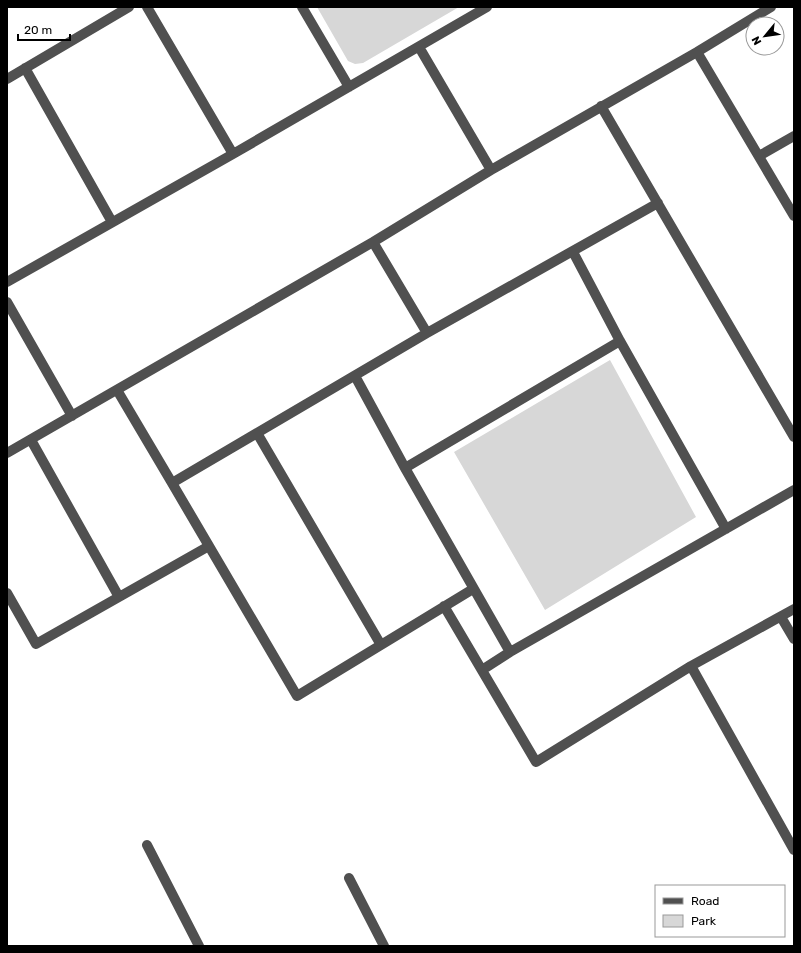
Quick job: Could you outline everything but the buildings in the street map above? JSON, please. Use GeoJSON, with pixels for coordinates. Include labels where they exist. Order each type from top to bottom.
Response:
{"type":"FeatureCollection","features":[{"type":"Feature","properties":{"kind":"street"},"geometry":{"type":"LineString","coordinates":[[7,78],[129,7]]}},
{"type":"Feature","properties":{"kind":"street"},"geometry":{"type":"LineString","coordinates":[[147,7],[233,154]]}},
{"type":"Feature","properties":{"kind":"street"},"geometry":{"type":"LineString","coordinates":[[302,7],[349,87]]}},
{"type":"Feature","properties":{"kind":"street"},"geometry":{"type":"LineString","coordinates":[[7,282],[233,154],[487,7]]}},
{"type":"Feature","properties":{"kind":"street"},"geometry":{"type":"LineString","coordinates":[[7,453],[373,242],[491,170],[697,52],[771,7]]}},
{"type":"Feature","properties":{"kind":"street"},"geometry":{"type":"LineString","coordinates":[[419,47],[491,170]]}},
{"type":"Feature","properties":{"kind":"street"},"geometry":{"type":"LineString","coordinates":[[697,52],[794,216]]}},
{"type":"Feature","properties":{"kind":"street"},"geometry":{"type":"LineString","coordinates":[[26,68],[112,222]]}},
{"type":"Feature","properties":{"kind":"street"},"geometry":{"type":"LineString","coordinates":[[601,106],[794,437]]}},
{"type":"Feature","properties":{"kind":"street"},"geometry":{"type":"LineString","coordinates":[[759,156],[794,136]]}},
{"type":"Feature","properties":{"kind":"street"},"geometry":{"type":"LineString","coordinates":[[172,482],[427,333],[658,203]]}},
{"type":"Feature","properties":{"kind":"street"},"geometry":{"type":"LineString","coordinates":[[373,242],[427,333]]}},
{"type":"Feature","properties":{"kind":"street"},"geometry":{"type":"LineString","coordinates":[[573,252],[620,341],[726,529]]}},
{"type":"Feature","properties":{"kind":"street"},"geometry":{"type":"LineString","coordinates":[[7,302],[72,416]]}},
{"type":"Feature","properties":{"kind":"street"},"geometry":{"type":"LineString","coordinates":[[405,468],[620,341]]}},
{"type":"Feature","properties":{"kind":"street"},"geometry":{"type":"LineString","coordinates":[[355,376],[405,468],[510,652]]}},
{"type":"Feature","properties":{"kind":"street"},"geometry":{"type":"LineString","coordinates":[[117,390],[297,696],[473,589]]}},
{"type":"Feature","properties":{"kind":"street"},"geometry":{"type":"LineString","coordinates":[[257,433],[381,645]]}},
{"type":"Feature","properties":{"kind":"street"},"geometry":{"type":"LineString","coordinates":[[30,440],[119,597]]}},
{"type":"Feature","properties":{"kind":"street"},"geometry":{"type":"LineString","coordinates":[[482,670],[510,652],[794,490]]}},
{"type":"Feature","properties":{"kind":"street"},"geometry":{"type":"LineString","coordinates":[[7,593],[36,644],[208,546]]}},
{"type":"Feature","properties":{"kind":"street"},"geometry":{"type":"LineString","coordinates":[[444,606],[536,762],[691,666],[794,609]]}},
{"type":"Feature","properties":{"kind":"street"},"geometry":{"type":"LineString","coordinates":[[781,616],[794,639]]}},
{"type":"Feature","properties":{"kind":"street"},"geometry":{"type":"LineString","coordinates":[[691,666],[794,850]]}},
{"type":"Feature","properties":{"kind":"street"},"geometry":{"type":"LineString","coordinates":[[147,845],[199,946]]}},
{"type":"Feature","properties":{"kind":"street"},"geometry":{"type":"LineString","coordinates":[[348,878],[384,946]]}},
{"type":"Feature","properties":{"kind":"green space"},"geometry":{"type":"Polygon","coordinates":[[[317,7],[459,7],[363,63],[355,64],[348,61],[317,7]]]}},
{"type":"Feature","properties":{"kind":"green space"},"geometry":{"type":"Polygon","coordinates":[[[610,360],[696,517],[545,610],[454,452],[610,360]]]}}]}
